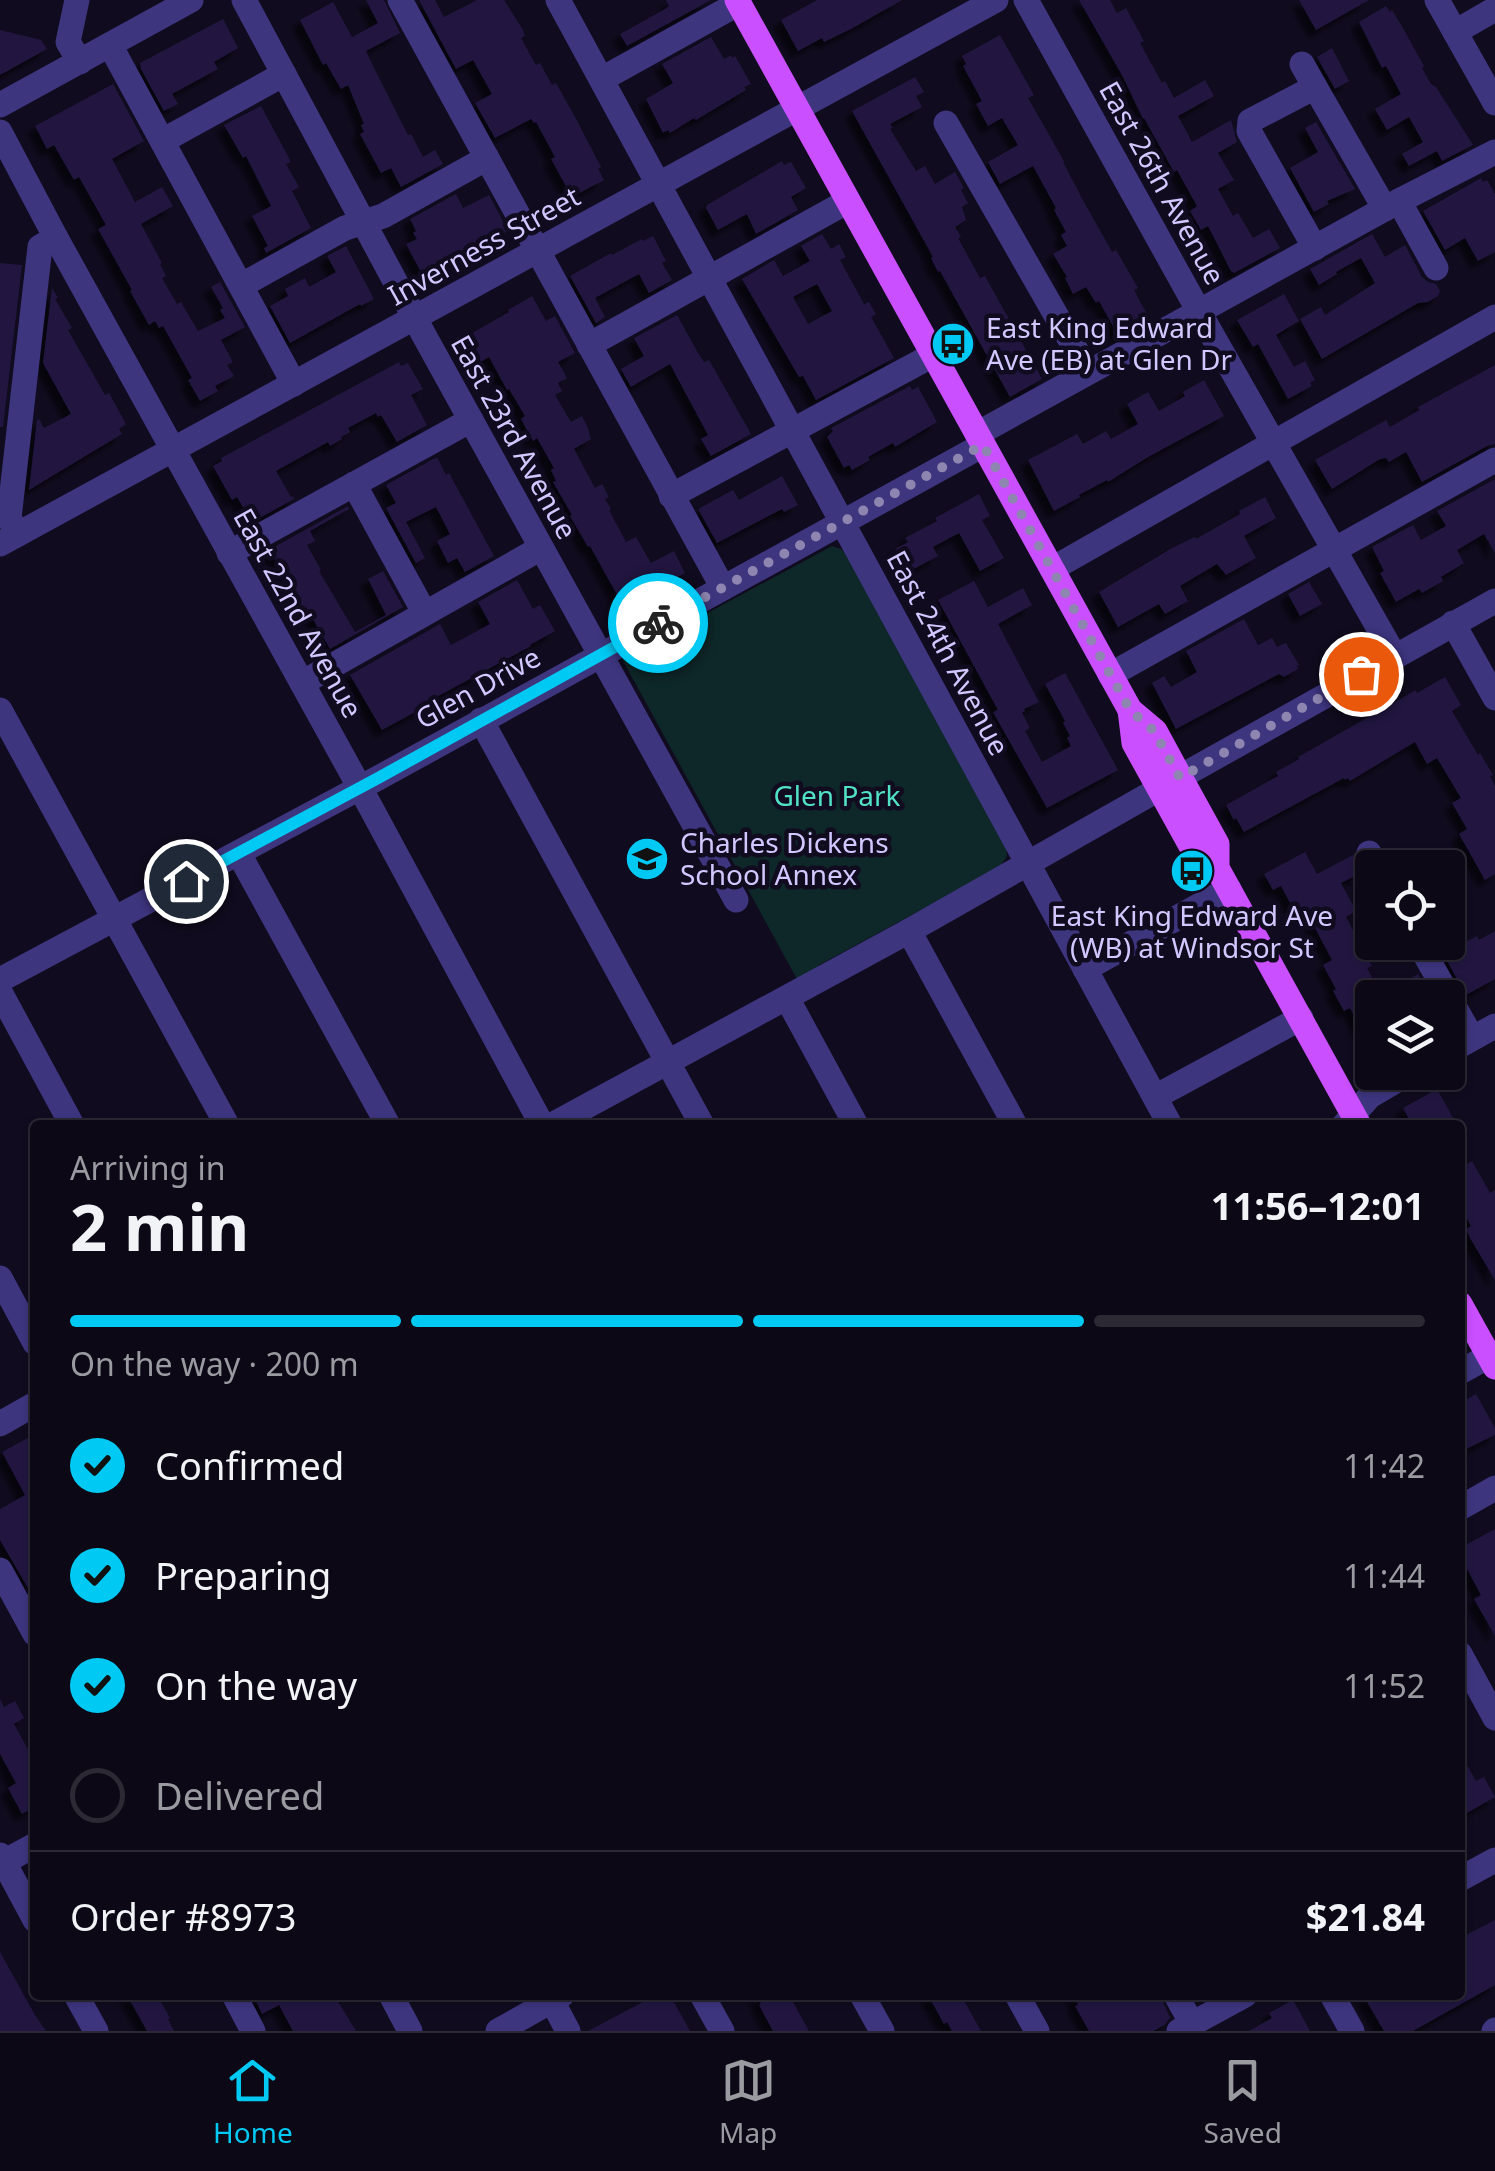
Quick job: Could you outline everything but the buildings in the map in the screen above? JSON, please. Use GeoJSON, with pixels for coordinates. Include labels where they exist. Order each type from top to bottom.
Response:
{"type":"FeatureCollection","features":[{"type":"Feature","properties":{"kind":"main road"},"geometry":{"type":"LineString","coordinates":[[738,2],[1130,710],[1134,742],[1217,844],[1223,878],[1301,1018],[1351,1120]]}},
{"type":"Feature","properties":{"kind":"main road"},"geometry":{"type":"LineString","coordinates":[[1465,1313],[1492,1362]]}},
{"type":"Feature","properties":{"kind":"street"},"geometry":{"type":"LineString","coordinates":[[78,0],[68,42],[80,62]]}},
{"type":"Feature","properties":{"kind":"street"},"geometry":{"type":"LineString","coordinates":[[0,105],[191,0]]}},
{"type":"Feature","properties":{"kind":"street","name":"East 23rd Avenue"},"geometry":{"type":"LineString","coordinates":[[244,0],[736,900]]}},
{"type":"Feature","properties":{"kind":"street"},"geometry":{"type":"LineString","coordinates":[[400,0],[723,588]]}},
{"type":"Feature","properties":{"kind":"street","name":"East 24th Avenue"},"geometry":{"type":"LineString","coordinates":[[558,0],[1167,1120]]}},
{"type":"Feature","properties":{"kind":"street","name":"Inverness Street"},"geometry":{"type":"LineString","coordinates":[[9,539],[996,0]]}},
{"type":"Feature","properties":{"kind":"street","name":"East 26th Avenue"},"geometry":{"type":"LineString","coordinates":[[1026,0],[1394,656]]}},
{"type":"Feature","properties":{"kind":"street"},"geometry":{"type":"LineString","coordinates":[[1437,0],[1495,103]]}},
{"type":"Feature","properties":{"kind":"street"},"geometry":{"type":"LineString","coordinates":[[602,79],[738,2]]}},
{"type":"Feature","properties":{"kind":"street"},"geometry":{"type":"LineString","coordinates":[[1455,32],[1495,10]]}},
{"type":"Feature","properties":{"kind":"street"},"geometry":{"type":"LineString","coordinates":[[110,44],[294,384]]}},
{"type":"Feature","properties":{"kind":"street"},"geometry":{"type":"LineString","coordinates":[[164,140],[284,74]]}},
{"type":"Feature","properties":{"kind":"street"},"geometry":{"type":"LineString","coordinates":[[1315,248],[1249,131],[1250,121],[1308,75],[1436,268]]}},
{"type":"Feature","properties":{"kind":"street"},"geometry":{"type":"LineString","coordinates":[[946,123],[1088,371]]}},
{"type":"Feature","properties":{"kind":"street","name":"East 22nd Avenue"},"geometry":{"type":"LineString","coordinates":[[0,132],[539,1120]]}},
{"type":"Feature","properties":{"kind":"street","name":"Glen Drive"},"geometry":{"type":"LineString","coordinates":[[0,980],[239,854],[843,522],[1088,371],[1495,152]]}},
{"type":"Feature","properties":{"kind":"street"},"geometry":{"type":"LineString","coordinates":[[242,285],[345,228],[382,216],[487,158]]}},
{"type":"Feature","properties":{"kind":"street"},"geometry":{"type":"LineString","coordinates":[[589,345],[848,202]]}},
{"type":"Feature","properties":{"kind":"street"},"geometry":{"type":"LineString","coordinates":[[9,539],[40,247],[56,238]]}},
{"type":"Feature","properties":{"kind":"street"},"geometry":{"type":"LineString","coordinates":[[1052,570],[1495,317]]}},
{"type":"Feature","properties":{"kind":"street"},"geometry":{"type":"LineString","coordinates":[[671,496],[933,355]]}},
{"type":"Feature","properties":{"kind":"street"},"geometry":{"type":"LineString","coordinates":[[229,553],[471,420]]}},
{"type":"Feature","properties":{"kind":"street"},"geometry":{"type":"LineString","coordinates":[[1110,675],[1495,460]]}},
{"type":"Feature","properties":{"kind":"street"},"geometry":{"type":"LineString","coordinates":[[354,484],[424,612]]}},
{"type":"Feature","properties":{"kind":"street"},"geometry":{"type":"LineString","coordinates":[[302,683],[542,548]]}},
{"type":"Feature","properties":{"kind":"street"},"geometry":{"type":"LineString","coordinates":[[561,1120],[908,931],[1495,600]]}},
{"type":"Feature","properties":{"kind":"street"},"geometry":{"type":"LineString","coordinates":[[1454,624],[1495,698]]}},
{"type":"Feature","properties":{"kind":"street"},"geometry":{"type":"LineString","coordinates":[[0,710],[224,1120]]}},
{"type":"Feature","properties":{"kind":"street"},"geometry":{"type":"LineString","coordinates":[[480,720],[699,1120]]}},
{"type":"Feature","properties":{"kind":"street"},"geometry":{"type":"LineString","coordinates":[[239,854],[385,1120]]}},
{"type":"Feature","properties":{"kind":"street"},"geometry":{"type":"LineString","coordinates":[[1085,969],[1223,878]]}},
{"type":"Feature","properties":{"kind":"street"},"geometry":{"type":"LineString","coordinates":[[908,931],[1012,1120]]}},
{"type":"Feature","properties":{"kind":"street"},"geometry":{"type":"LineString","coordinates":[[1431,960],[1486,1037]]}},
{"type":"Feature","properties":{"kind":"street"},"geometry":{"type":"LineString","coordinates":[[0,992],[69,1120]]}},
{"type":"Feature","properties":{"kind":"street"},"geometry":{"type":"LineString","coordinates":[[787,998],[853,1120]]}},
{"type":"Feature","properties":{"kind":"street"},"geometry":{"type":"LineString","coordinates":[[1155,1098],[1301,1018]]}},
{"type":"Feature","properties":{"kind":"street"},"geometry":{"type":"LineString","coordinates":[[1353,1120],[1370,1096],[1380,1090]]}},
{"type":"Feature","properties":{"kind":"street"},"geometry":{"type":"LineString","coordinates":[[0,1278],[30,1333]]}},
{"type":"Feature","properties":{"kind":"street"},"geometry":{"type":"LineString","coordinates":[[1465,1370],[1492,1362]]}},
{"type":"Feature","properties":{"kind":"street"},"geometry":{"type":"LineString","coordinates":[[0,1424],[30,1407]]}},
{"type":"Feature","properties":{"kind":"street"},"geometry":{"type":"LineString","coordinates":[[1465,1505],[1495,1488]]}},
{"type":"Feature","properties":{"kind":"street"},"geometry":{"type":"LineString","coordinates":[[0,1570],[30,1625]]}},
{"type":"Feature","properties":{"kind":"street"},"geometry":{"type":"LineString","coordinates":[[1465,1663],[1495,1718]]}},
{"type":"Feature","properties":{"kind":"street"},"geometry":{"type":"LineString","coordinates":[[30,1847],[1,1861],[30,1911]]}},
{"type":"Feature","properties":{"kind":"street"},"geometry":{"type":"LineString","coordinates":[[1465,1875],[1495,1860]]}},
{"type":"Feature","properties":{"kind":"street"},"geometry":{"type":"LineString","coordinates":[[79,2000],[96,2031]]}},
{"type":"Feature","properties":{"kind":"street"},"geometry":{"type":"LineString","coordinates":[[237,2000],[253,2031]]}},
{"type":"Feature","properties":{"kind":"street"},"geometry":{"type":"LineString","coordinates":[[393,2000],[410,2031]]}},
{"type":"Feature","properties":{"kind":"street"},"geometry":{"type":"LineString","coordinates":[[498,2031],[549,2000]]}},
{"type":"Feature","properties":{"kind":"street"},"geometry":{"type":"LineString","coordinates":[[555,2000],[568,2031]]}},
{"type":"Feature","properties":{"kind":"street"},"geometry":{"type":"LineString","coordinates":[[705,2000],[722,2031]]}},
{"type":"Feature","properties":{"kind":"street"},"geometry":{"type":"LineString","coordinates":[[865,2000],[882,2031]]}},
{"type":"Feature","properties":{"kind":"street"},"geometry":{"type":"LineString","coordinates":[[1020,2000],[1037,2031]]}},
{"type":"Feature","properties":{"kind":"street"},"geometry":{"type":"LineString","coordinates":[[1177,2000],[1185,2027],[1235,2000]]}},
{"type":"Feature","properties":{"kind":"street"},"geometry":{"type":"LineString","coordinates":[[1335,2000],[1352,2031]]}},
{"type":"Feature","properties":{"kind":"green space","name":"Glen Park"},"geometry":{"type":"Polygon","coordinates":[[[832,546],[845,553],[1007,856],[1000,867],[819,965],[798,981],[622,659],[832,546]]]}},
{"type":"Feature","properties":{"kind":"way so far"},"geometry":{"type":"LineString","coordinates":[[658,623],[983,445],[1130,710],[1154,731],[1180,778],[1361,674]]}},
{"type":"Feature","properties":{"kind":"place","name":"East King Edward Ave (EB) at Glen Dr"},"geometry":{"type":"Point","coordinates":[953,344]}},
{"type":"Feature","properties":{"kind":"place","name":"Charles Dickens School Annex"},"geometry":{"type":"Point","coordinates":[647,859]}},
{"type":"Feature","properties":{"kind":"place","name":"East King Edward Ave (WB) at Windsor St"},"geometry":{"type":"Point","coordinates":[1192,871]}},
{"type":"Feature","properties":{"kind":"route"},"geometry":{"type":"LineString","coordinates":[[186,881],[658,623]]}}]}
